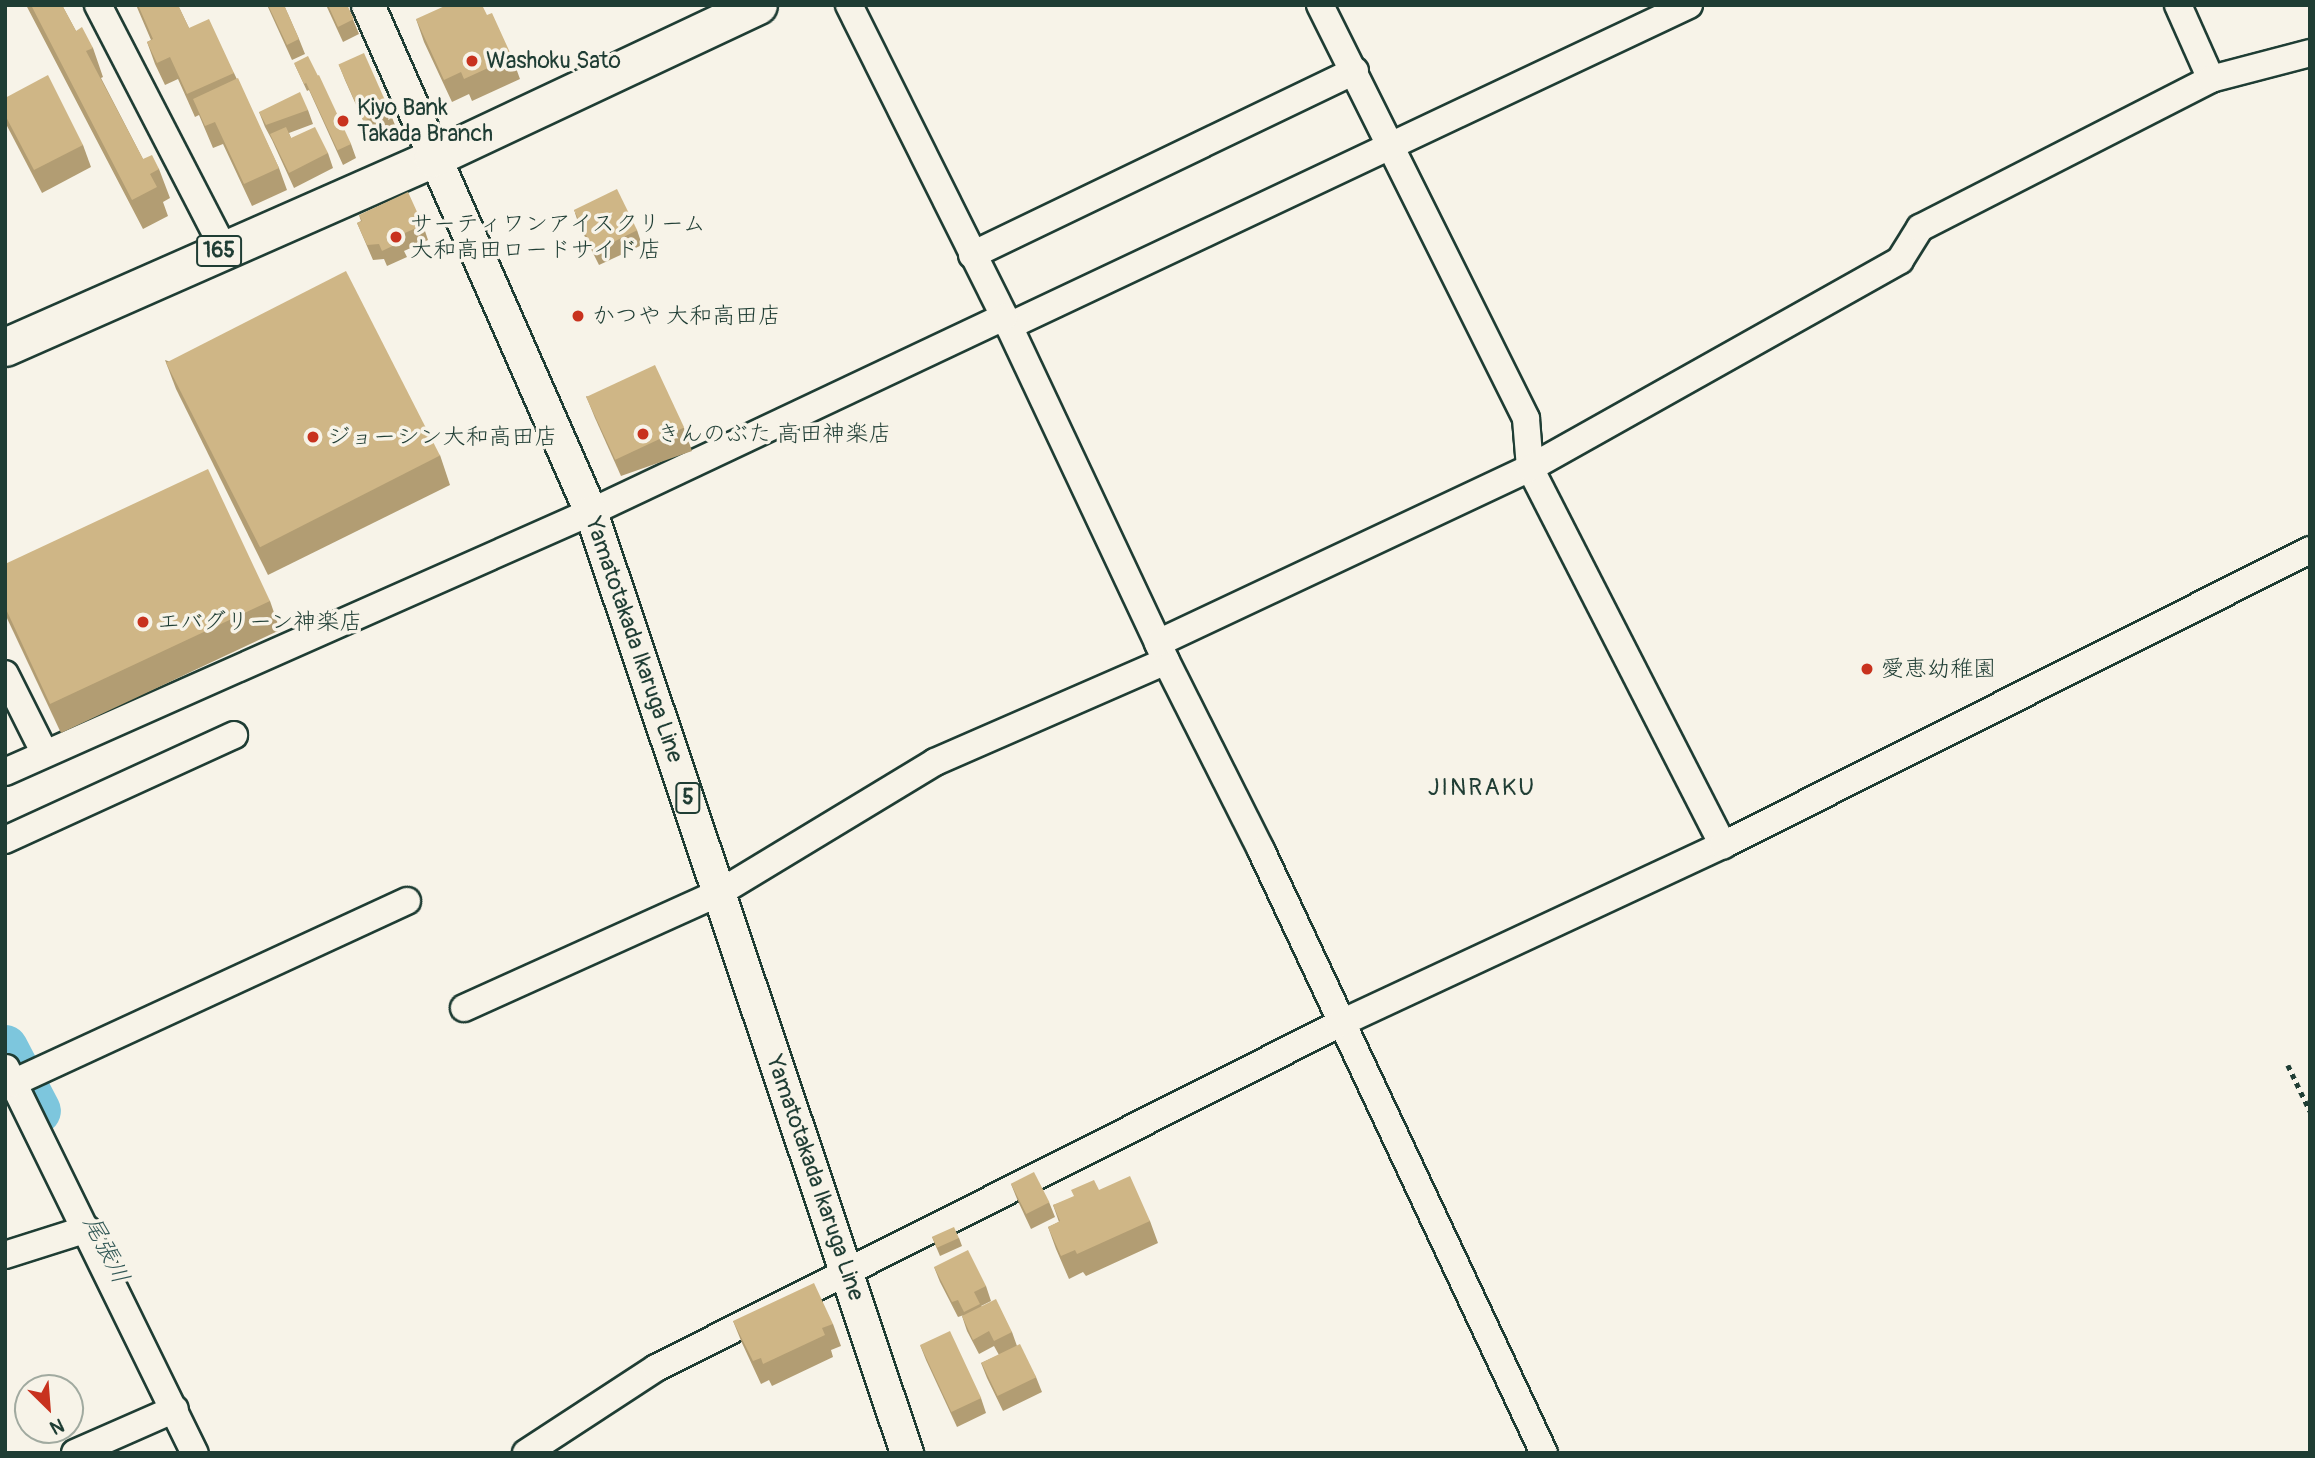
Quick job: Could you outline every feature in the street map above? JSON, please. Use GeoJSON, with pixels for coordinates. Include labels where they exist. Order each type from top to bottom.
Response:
{"type":"FeatureCollection","features":[{"type":"Feature","properties":{"kind":"highway","name":"165"},"geometry":{"type":"LineString","coordinates":[[5,347],[433,158],[758,5]]}},
{"type":"Feature","properties":{"kind":"main road","name":"Yamatotakada Ikaruga Line"},"geometry":{"type":"LineString","coordinates":[[368,5],[433,158],[591,512],[907,1453]]}},
{"type":"Feature","properties":{"kind":"street"},"geometry":{"type":"LineString","coordinates":[[98,5],[224,249]]}},
{"type":"Feature","properties":{"kind":"street"},"geometry":{"type":"LineString","coordinates":[[849,5],[1006,322],[1162,652],[1261,850],[1339,1024],[1544,1453]]}},
{"type":"Feature","properties":{"kind":"street"},"geometry":{"type":"LineString","coordinates":[[1321,5],[1526,419],[1530,468],[1723,845]]}},
{"type":"Feature","properties":{"kind":"street"},"geometry":{"type":"LineString","coordinates":[[5,772],[591,512],[1689,5]]}},
{"type":"Feature","properties":{"kind":"street"},"geometry":{"type":"LineString","coordinates":[[2178,5],[2211,79]]}},
{"type":"Feature","properties":{"kind":"street"},"geometry":{"type":"LineString","coordinates":[[464,1008],[719,892],[935,762],[1530,468],[1899,260],[1920,228],[2211,79],[2310,53]]}},
{"type":"Feature","properties":{"kind":"street"},"geometry":{"type":"LineString","coordinates":[[972,255],[1355,71]]}},
{"type":"Feature","properties":{"kind":"street"},"geometry":{"type":"LineString","coordinates":[[526,1453],[616,1390],[846,1272],[1339,1024],[1723,845],[2310,550]]}},
{"type":"Feature","properties":{"kind":"street"},"geometry":{"type":"LineString","coordinates":[[5,674],[45,754]]}},
{"type":"Feature","properties":{"kind":"street"},"geometry":{"type":"LineString","coordinates":[[5,840],[234,735]]}},
{"type":"Feature","properties":{"kind":"street"},"geometry":{"type":"LineString","coordinates":[[195,1453],[16,1076],[407,901]]}},
{"type":"Feature","properties":{"kind":"street"},"geometry":{"type":"LineString","coordinates":[[5,1255],[87,1229]]}},
{"type":"Feature","properties":{"kind":"street"},"geometry":{"type":"LineString","coordinates":[[75,1453],[175,1409]]}},
{"type":"Feature","properties":{"kind":"path"},"geometry":{"type":"LineString","coordinates":[[2288,1065],[2310,1111]]}},
{"type":"Feature","properties":{"kind":"building"},"geometry":{"type":"Polygon","coordinates":[[[31,5],[62,5],[76,31],[82,27],[93,48],[86,51],[143,159],[152,155],[159,169],[150,174],[157,187],[132,200],[31,5]]]}},
{"type":"Feature","properties":{"kind":"building"},"geometry":{"type":"Polygon","coordinates":[[[138,5],[178,5],[189,28],[209,19],[234,73],[187,94],[170,57],[157,63],[147,42],[153,39],[138,5]]]}},
{"type":"Feature","properties":{"kind":"building"},"geometry":{"type":"Polygon","coordinates":[[[268,5],[284,5],[299,39],[287,45],[268,5]]]}},
{"type":"Feature","properties":{"kind":"building"},"geometry":{"type":"Polygon","coordinates":[[[328,5],[347,5],[354,19],[338,27],[328,5]]]}},
{"type":"Feature","properties":{"kind":"building","name":"Washoku Sato"},"geometry":{"type":"Polygon","coordinates":[[[447,5],[482,5],[487,15],[492,13],[512,57],[464,79],[461,72],[444,80],[416,19],[447,5]]]}},
{"type":"Feature","properties":{"kind":"building"},"geometry":{"type":"Polygon","coordinates":[[[364,53],[389,110],[364,121],[338,64],[364,53]]]}},
{"type":"Feature","properties":{"kind":"building"},"geometry":{"type":"Polygon","coordinates":[[[308,56],[318,76],[304,84],[294,63],[308,56]]]}},
{"type":"Feature","properties":{"kind":"building"},"geometry":{"type":"Polygon","coordinates":[[[48,75],[83,145],[34,170],[5,115],[5,98],[48,75]]]}},
{"type":"Feature","properties":{"kind":"building"},"geometry":{"type":"Polygon","coordinates":[[[319,75],[351,144],[338,150],[305,81],[319,75]]]}},
{"type":"Feature","properties":{"kind":"building"},"geometry":{"type":"Polygon","coordinates":[[[238,78],[279,168],[244,184],[215,122],[205,126],[193,99],[238,78]]]}},
{"type":"Feature","properties":{"kind":"building"},"geometry":{"type":"Polygon","coordinates":[[[300,92],[308,110],[266,125],[259,112],[300,92]]]}},
{"type":"Feature","properties":{"kind":"building"},"geometry":{"type":"Polygon","coordinates":[[[286,127],[291,138],[315,127],[328,153],[289,173],[270,134],[286,127]]]}},
{"type":"Feature","properties":{"kind":"building"},"geometry":{"type":"Polygon","coordinates":[[[617,189],[637,230],[594,251],[574,210],[617,189]]]}},
{"type":"Feature","properties":{"kind":"building"},"geometry":{"type":"Polygon","coordinates":[[[408,192],[423,225],[398,236],[401,242],[382,251],[379,244],[367,245],[357,223],[362,221],[359,215],[408,192]]]}},
{"type":"Feature","properties":{"kind":"building","name":"ジョーシン大和高田店"},"geometry":{"type":"Polygon","coordinates":[[[346,271],[440,455],[260,547],[166,363],[346,271]]]}},
{"type":"Feature","properties":{"kind":"building","name":"きんのぶた 高田神楽店"},"geometry":{"type":"Polygon","coordinates":[[[655,365],[684,428],[615,460],[586,397],[655,365]]]}},
{"type":"Feature","properties":{"kind":"building","name":"エバグリーン神楽店"},"geometry":{"type":"Polygon","coordinates":[[[208,469],[270,601],[50,704],[5,607],[5,564],[208,469]]]}},
{"type":"Feature","properties":{"kind":"building"},"geometry":{"type":"Polygon","coordinates":[[[1034,1172],[1049,1202],[1026,1214],[1011,1184],[1034,1172]]]}},
{"type":"Feature","properties":{"kind":"building"},"geometry":{"type":"Polygon","coordinates":[[[1130,1176],[1150,1221],[1077,1254],[1075,1250],[1061,1256],[1048,1227],[1060,1221],[1053,1205],[1074,1196],[1071,1190],[1094,1180],[1099,1190],[1130,1176]]]}},
{"type":"Feature","properties":{"kind":"building"},"geometry":{"type":"Polygon","coordinates":[[[954,1227],[959,1238],[937,1248],[932,1237],[954,1227]]]}},
{"type":"Feature","properties":{"kind":"building"},"geometry":{"type":"Polygon","coordinates":[[[968,1250],[986,1286],[974,1292],[980,1304],[964,1312],[958,1300],[952,1302],[934,1267],[968,1250]]]}},
{"type":"Feature","properties":{"kind":"building"},"geometry":{"type":"Polygon","coordinates":[[[814,1283],[833,1324],[822,1328],[825,1335],[763,1364],[761,1358],[753,1361],[733,1321],[814,1283]]]}},
{"type":"Feature","properties":{"kind":"building"},"geometry":{"type":"Polygon","coordinates":[[[996,1299],[1012,1332],[994,1341],[989,1331],[973,1340],[962,1316],[996,1299]]]}},
{"type":"Feature","properties":{"kind":"building"},"geometry":{"type":"Polygon","coordinates":[[[950,1331],[981,1398],[951,1412],[920,1345],[950,1331]]]}},
{"type":"Feature","properties":{"kind":"building"},"geometry":{"type":"Polygon","coordinates":[[[1020,1344],[1036,1377],[998,1396],[981,1363],[1020,1344]]]}},
{"type":"Feature","properties":{"kind":"waterway","name":"尾張川"},"geometry":{"type":"LineString","coordinates":[[5,1048],[38,1111]]}},
{"type":"Feature","properties":{"kind":"place","name":"Washoku Sato"},"geometry":{"type":"Point","coordinates":[472,61]}},
{"type":"Feature","properties":{"kind":"place","name":"Kiyo Bank Takada Branch"},"geometry":{"type":"Point","coordinates":[343,121]}},
{"type":"Feature","properties":{"kind":"place","name":"サーティワンアイスクリーム 大和高田ロードサイド店"},"geometry":{"type":"Point","coordinates":[396,237]}},
{"type":"Feature","properties":{"kind":"place","name":"かつや 大和高田店"},"geometry":{"type":"Point","coordinates":[578,316]}},
{"type":"Feature","properties":{"kind":"place","name":"きんのぶた 高田神楽店"},"geometry":{"type":"Point","coordinates":[643,434]}},
{"type":"Feature","properties":{"kind":"place","name":"ジョーシン大和高田店"},"geometry":{"type":"Point","coordinates":[313,437]}},
{"type":"Feature","properties":{"kind":"place","name":"エバグリーン神楽店"},"geometry":{"type":"Point","coordinates":[143,622]}},
{"type":"Feature","properties":{"kind":"place","name":"愛恵幼稚園"},"geometry":{"type":"Point","coordinates":[1867,669]}},
{"type":"Feature","properties":{"kind":"district","name":"JINRAKU"},"geometry":{"type":"Point","coordinates":[1482,788]}}]}
